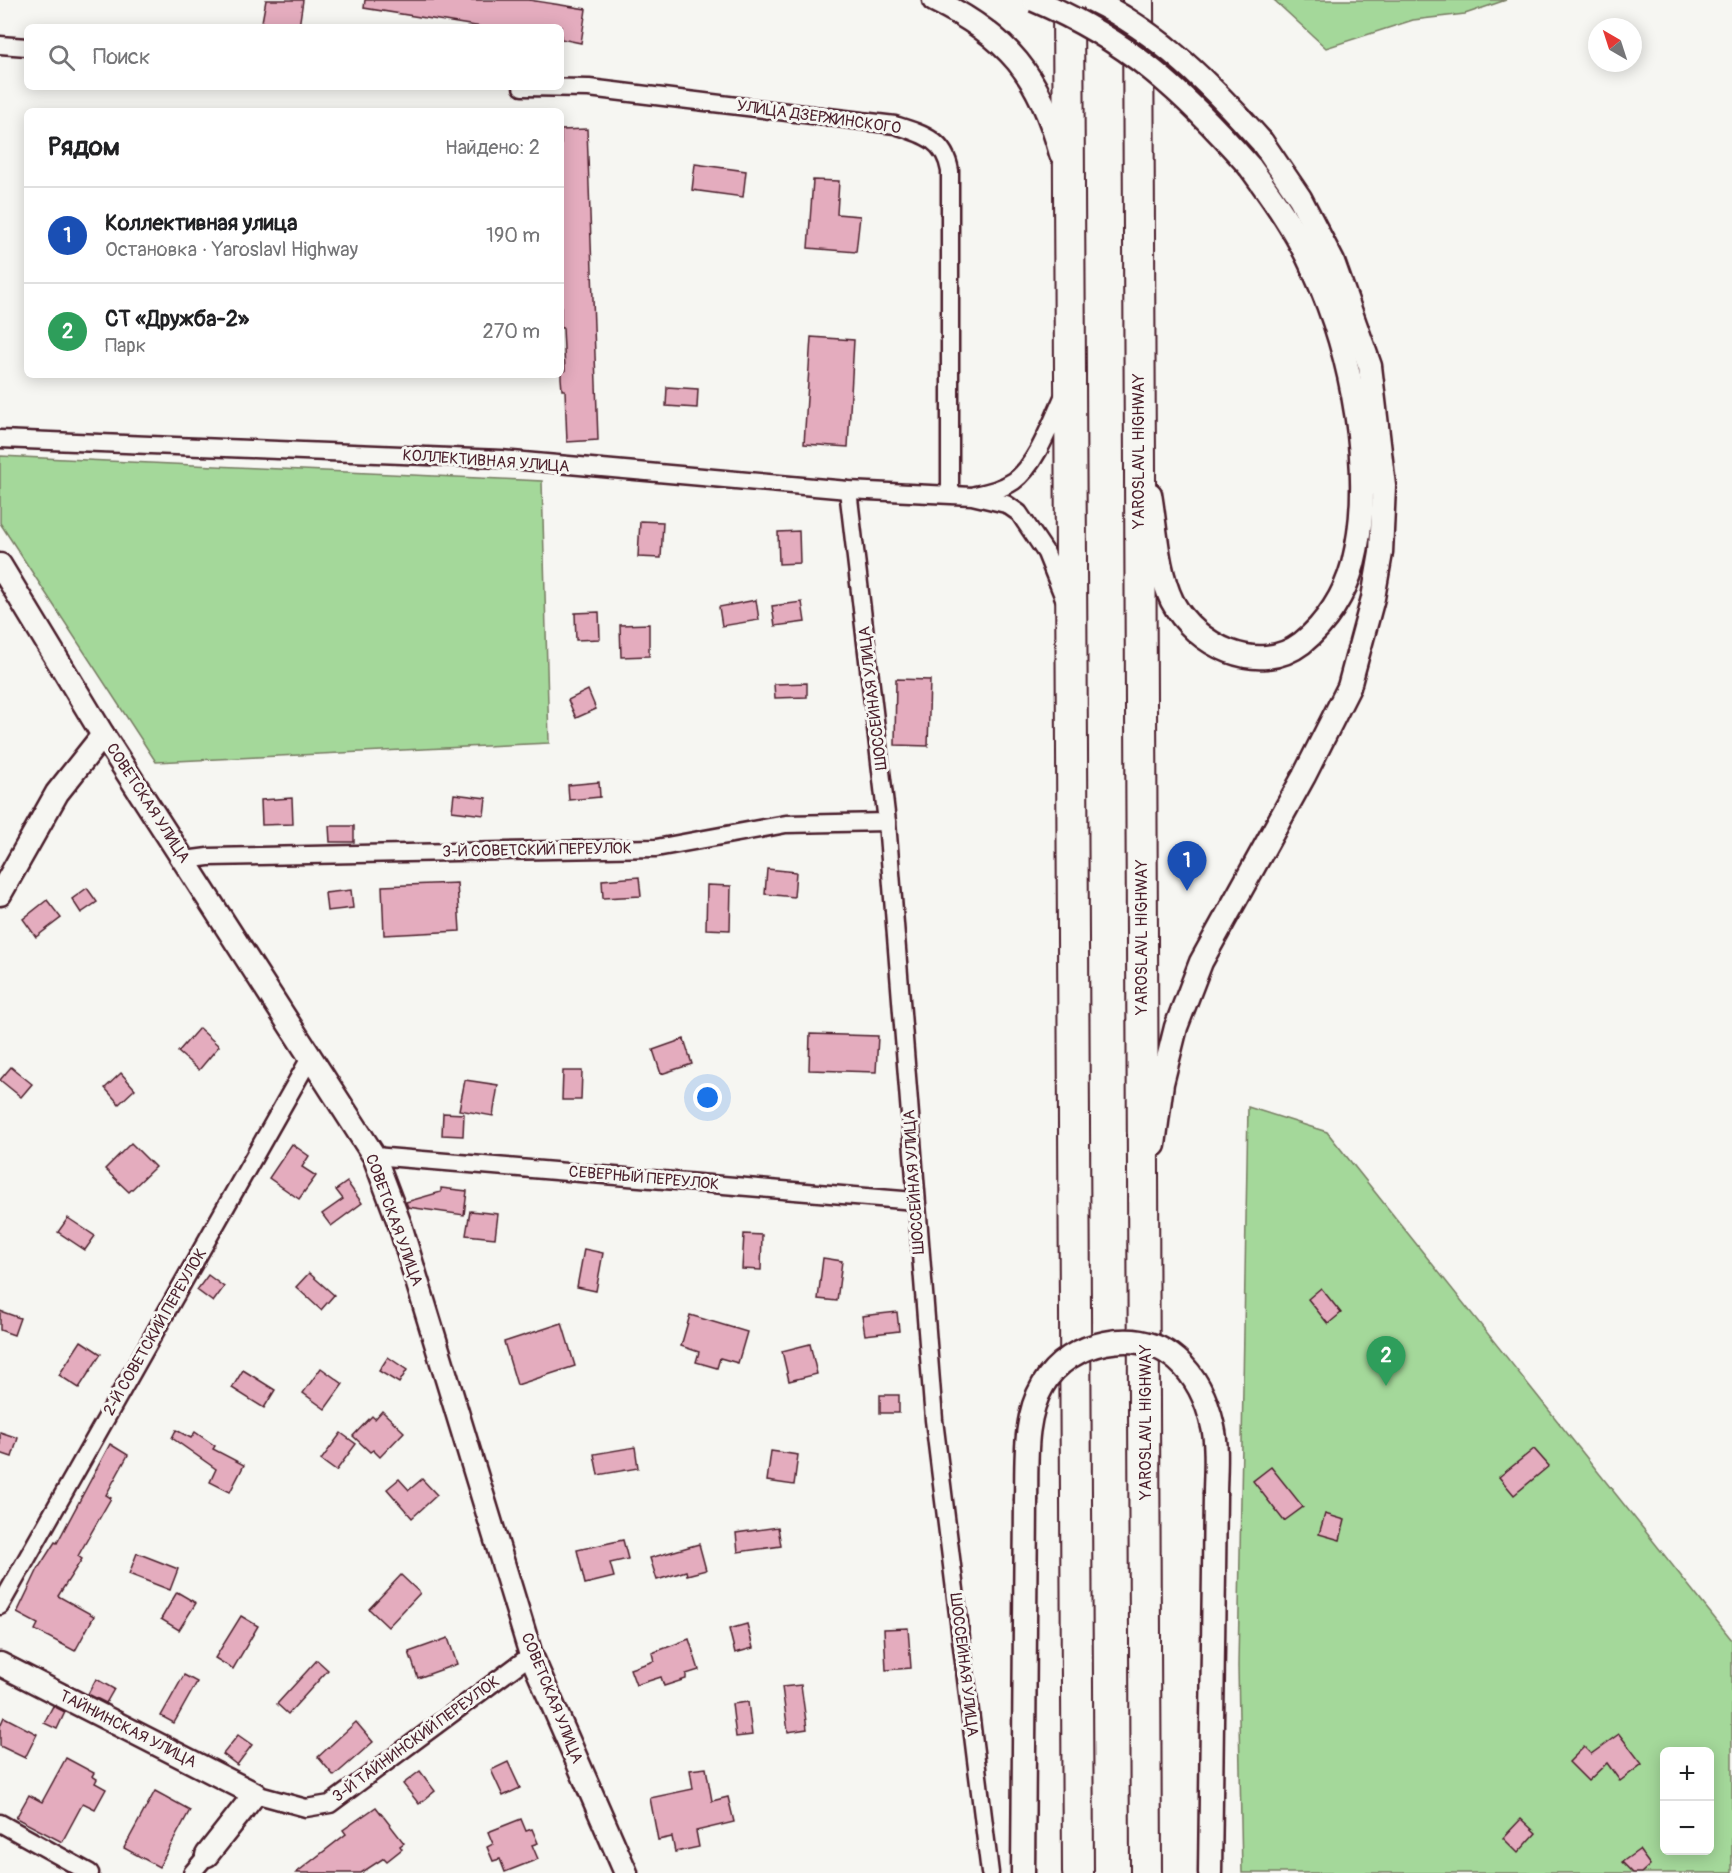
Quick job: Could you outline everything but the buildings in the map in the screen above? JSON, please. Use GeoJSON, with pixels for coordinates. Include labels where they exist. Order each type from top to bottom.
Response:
{"type":"FeatureCollection","features":[{"type":"Feature","properties":{"kind":"highway"},"geometry":{"type":"LineString","coordinates":[[1068,0],[1078,1873]]}},
{"type":"Feature","properties":{"kind":"highway","name":"YAROSLAVL HIGHWAY"},"geometry":{"type":"LineString","coordinates":[[1138,0],[1146,1873]]}},
{"type":"Feature","properties":{"kind":"street"},"geometry":{"type":"LineString","coordinates":[[934,0],[993,35],[1025,69],[1051,118],[1069,184]]}},
{"type":"Feature","properties":{"kind":"street"},"geometry":{"type":"LineString","coordinates":[[1034,0],[1086,25],[1160,74],[1202,113],[1250,167],[1282,212],[1314,270],[1336,328],[1357,429],[1362,486],[1353,565],[1337,603],[1301,644],[1279,654],[1255,657],[1214,646],[1192,628],[1172,600],[1163,569],[1139,430]]}},
{"type":"Feature","properties":{"kind":"street"},"geometry":{"type":"LineString","coordinates":[[1092,0],[1139,28],[1201,76],[1262,142],[1300,198],[1333,261],[1370,366],[1384,486],[1381,553],[1373,597],[1349,687],[1304,776],[1202,962],[1176,1027],[1162,1083],[1144,1224]]}},
{"type":"Feature","properties":{"kind":"street"},"geometry":{"type":"LineString","coordinates":[[0,45],[24,47]]}},
{"type":"Feature","properties":{"kind":"street","name":"УЛИЦА ДЗЕРЖИНСКОГО"},"geometry":{"type":"LineString","coordinates":[[564,88],[589,88],[895,125],[919,132],[947,154],[950,171],[950,494]]}},
{"type":"Feature","properties":{"kind":"street","name":"КОЛЛЕКТИВНАЯ УЛИЦА"},"geometry":{"type":"LineString","coordinates":[[972,496],[1000,489],[1016,480],[1029,465],[1071,381]]}},
{"type":"Feature","properties":{"kind":"street","name":"КОЛЛЕКТИВНАЯ УЛИЦА"},"geometry":{"type":"LineString","coordinates":[[0,440],[501,459],[848,490],[972,496],[1006,504],[1019,513],[1030,526],[1046,553],[1072,620]]}},
{"type":"Feature","properties":{"kind":"street","name":"ШОССЕЙНАЯ УЛИЦА"},"geometry":{"type":"LineString","coordinates":[[848,490],[887,822],[934,1420],[990,1873]]}},
{"type":"Feature","properties":{"kind":"street","name":"СОВЕТСКАЯ УЛИЦА"},"geometry":{"type":"LineString","coordinates":[[0,565],[103,735],[374,1156],[400,1225],[531,1655],[626,1873]]}},
{"type":"Feature","properties":{"kind":"street"},"geometry":{"type":"LineString","coordinates":[[0,894],[57,793],[103,735]]}},
{"type":"Feature","properties":{"kind":"street","name":"3-Й СОВЕТСКИЙ ПЕРЕУЛОК"},"geometry":{"type":"LineString","coordinates":[[185,860],[208,857],[656,848],[786,824],[887,822]]}},
{"type":"Feature","properties":{"kind":"street","name":"2-Й СОВЕТСКИЙ ПЕРЕУЛОК"},"geometry":{"type":"LineString","coordinates":[[0,1606],[310,1058]]}},
{"type":"Feature","properties":{"kind":"street","name":"СЕВЕРНЫЙ ПЕРЕУЛОК"},"geometry":{"type":"LineString","coordinates":[[374,1156],[915,1201]]}},
{"type":"Feature","properties":{"kind":"street"},"geometry":{"type":"LineString","coordinates":[[1023,1873],[1026,1501],[1031,1416],[1043,1385],[1064,1360],[1092,1346],[1122,1340],[1150,1344],[1173,1356],[1191,1374],[1204,1395],[1214,1429],[1210,1873]]}},
{"type":"Feature","properties":{"kind":"street","name":"3-Й ТАЙНИНСКИЙ ПЕРЕУЛОК"},"geometry":{"type":"LineString","coordinates":[[255,1794],[306,1808],[330,1804],[531,1655]]}},
{"type":"Feature","properties":{"kind":"street","name":"ТАЙНИНСКАЯ УЛИЦА"},"geometry":{"type":"LineString","coordinates":[[0,1664],[255,1794]]}},
{"type":"Feature","properties":{"kind":"street"},"geometry":{"type":"LineString","coordinates":[[201,1866],[255,1794]]}},
{"type":"Feature","properties":{"kind":"street"},"geometry":{"type":"LineString","coordinates":[[0,1823],[90,1873]]}},
{"type":"Feature","properties":{"kind":"green space"},"geometry":{"type":"Polygon","coordinates":[[[1274,0],[1506,0],[1465,14],[1413,20],[1326,48],[1274,0]]]}},
{"type":"Feature","properties":{"kind":"green space"},"geometry":{"type":"Polygon","coordinates":[[[0,456],[542,481],[549,743],[156,762],[0,523],[0,456]]]}},
{"type":"Feature","properties":{"kind":"green space"},"geometry":{"type":"Polygon","coordinates":[[[1248,1107],[1327,1132],[1732,1640],[1732,1873],[1242,1873],[1238,1666],[1248,1107]]]}},
{"type":"Feature","properties":{"kind":"place","name":"Коллективная улица"},"geometry":{"type":"Point","coordinates":[1187,891]}},
{"type":"Feature","properties":{"kind":"place","name":"СТ «Дружба-2»"},"geometry":{"type":"Point","coordinates":[1386,1386]}}]}
